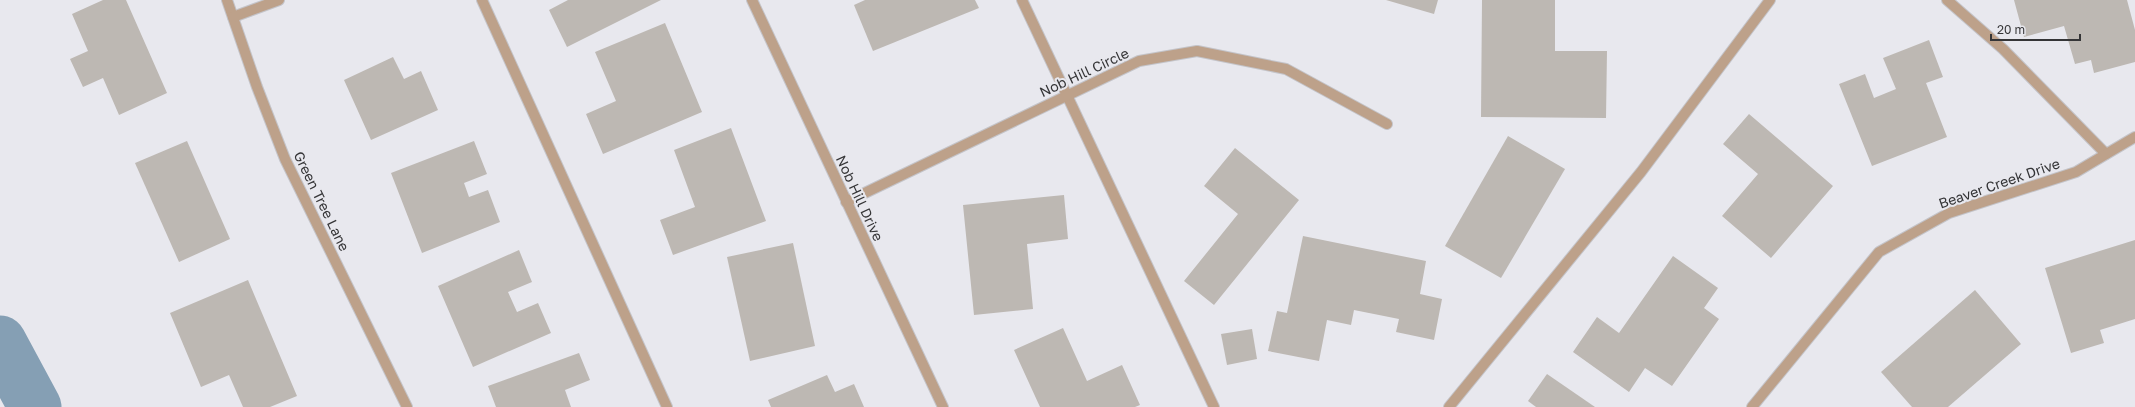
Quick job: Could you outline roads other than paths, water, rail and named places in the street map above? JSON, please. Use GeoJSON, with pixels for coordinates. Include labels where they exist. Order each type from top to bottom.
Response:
{"type":"FeatureCollection","features":[{"type":"Feature","properties":{"kind":"street","name":"Green Tree Lane"},"geometry":{"type":"LineString","coordinates":[[227,0],[257,87],[285,159],[407,407]]}},
{"type":"Feature","properties":{"kind":"street"},"geometry":{"type":"LineString","coordinates":[[233,17],[279,0]]}},
{"type":"Feature","properties":{"kind":"street"},"geometry":{"type":"LineString","coordinates":[[482,0],[667,407]]}},
{"type":"Feature","properties":{"kind":"street","name":"Nob Hill Drive"},"geometry":{"type":"LineString","coordinates":[[752,0],[943,407]]}},
{"type":"Feature","properties":{"kind":"street"},"geometry":{"type":"LineString","coordinates":[[1022,0],[1214,407]]}},
{"type":"Feature","properties":{"kind":"street"},"geometry":{"type":"LineString","coordinates":[[1449,407],[1641,172],[1770,0]]}},
{"type":"Feature","properties":{"kind":"street"},"geometry":{"type":"LineString","coordinates":[[1947,0],[2003,49],[2106,154]]}},
{"type":"Feature","properties":{"kind":"street","name":"Nob Hill Circle"},"geometry":{"type":"LineString","coordinates":[[846,202],[1139,61],[1197,51],[1286,68],[1387,124]]}},
{"type":"Feature","properties":{"kind":"street","name":"Beaver Creek Drive"},"geometry":{"type":"LineString","coordinates":[[1752,407],[1879,252],[1948,213],[2076,172],[2135,136]]}},
{"type":"Feature","properties":{"kind":"waterway"},"geometry":{"type":"LineString","coordinates":[[0,342],[35,407]]}}]}
